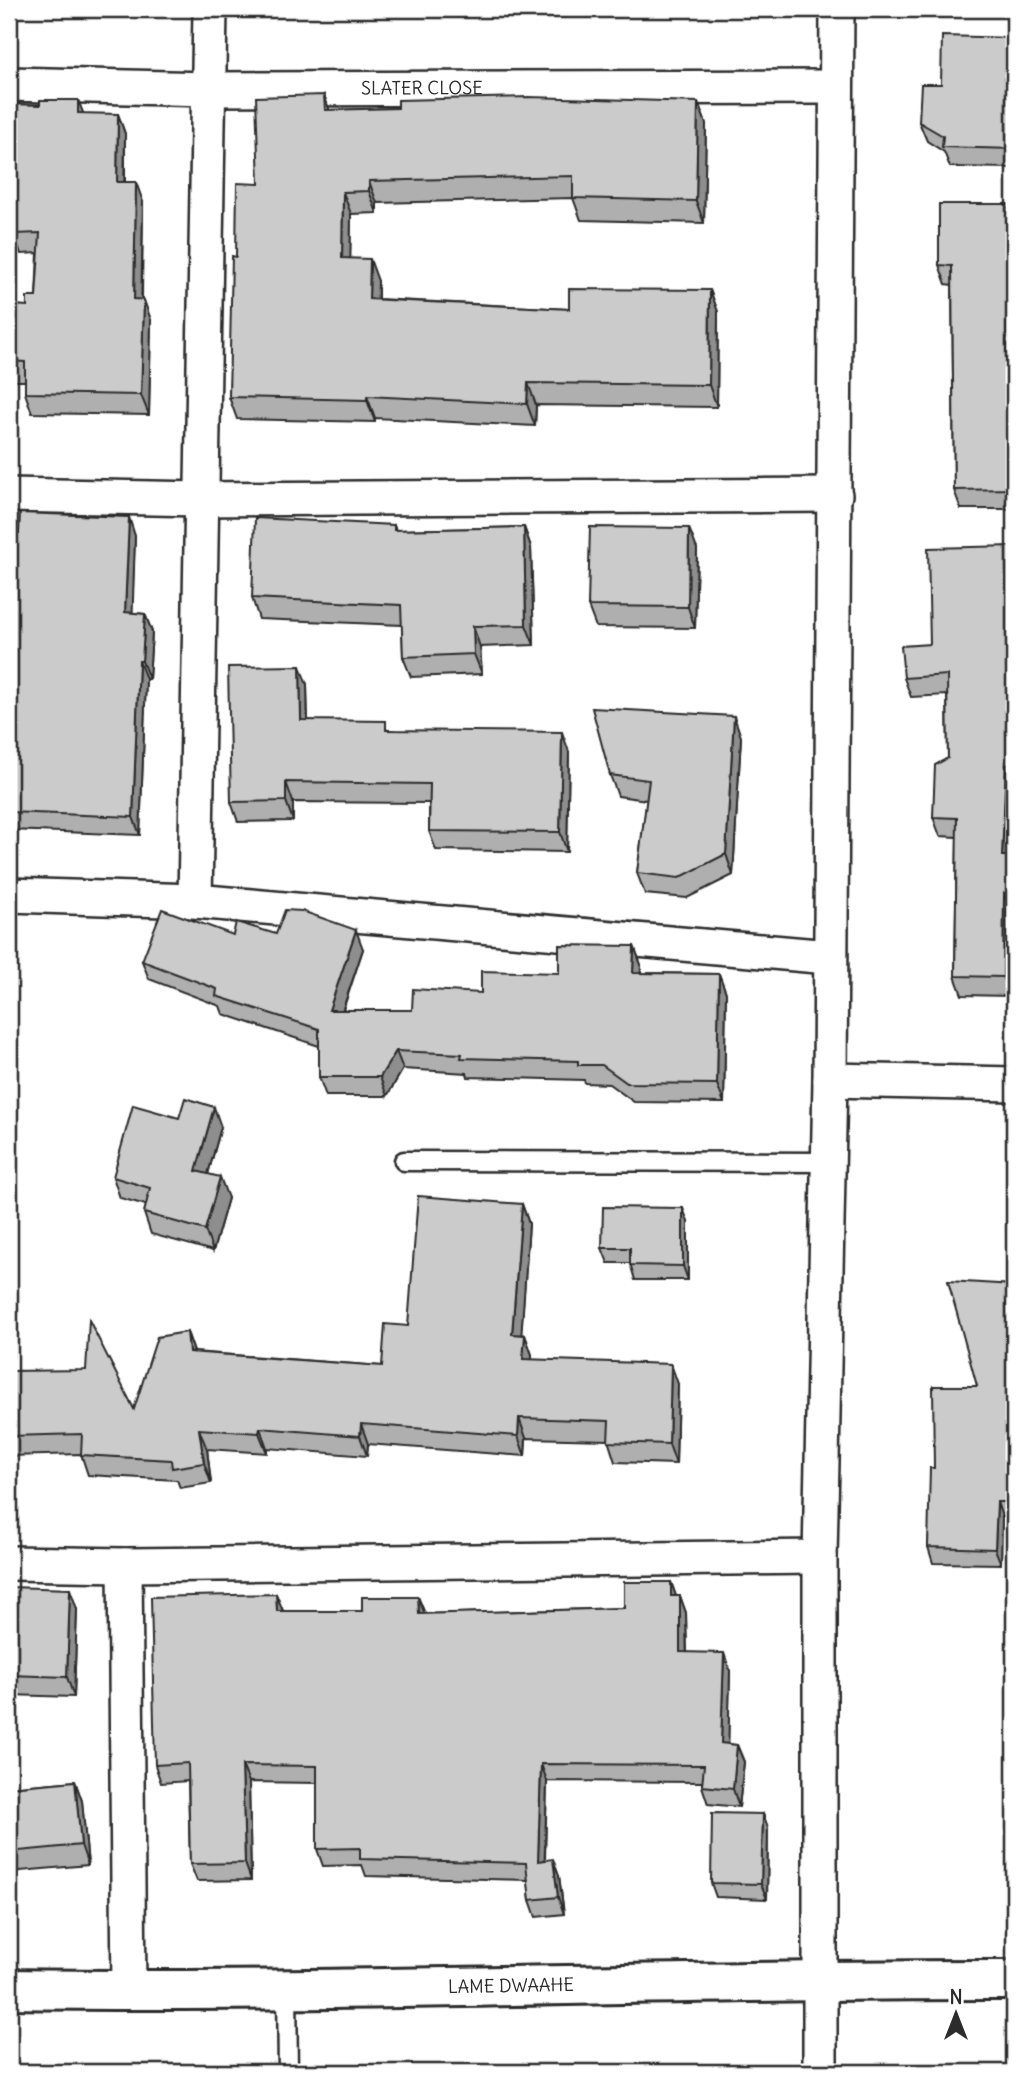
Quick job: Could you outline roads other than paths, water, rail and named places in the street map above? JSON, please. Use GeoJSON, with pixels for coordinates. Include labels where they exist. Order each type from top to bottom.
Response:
{"type":"FeatureCollection","features":[{"type":"Feature","properties":{"kind":"street"},"geometry":{"type":"LineString","coordinates":[[195,901],[210,9]]}},
{"type":"Feature","properties":{"kind":"street"},"geometry":{"type":"LineString","coordinates":[[820,2072],[820,1557],[830,1080],[837,9]]}},
{"type":"Feature","properties":{"kind":"street","name":"SLATER CLOSE"},"geometry":{"type":"LineString","coordinates":[[9,84],[208,89],[835,87]]}},
{"type":"Feature","properties":{"kind":"street"},"geometry":{"type":"LineString","coordinates":[[9,495],[200,499],[835,495]]}},
{"type":"Feature","properties":{"kind":"street"},"geometry":{"type":"LineString","coordinates":[[9,895],[195,901],[829,957]]}},
{"type":"Feature","properties":{"kind":"street"},"geometry":{"type":"LineString","coordinates":[[830,1080],[1014,1084]]}},
{"type":"Feature","properties":{"kind":"street"},"geometry":{"type":"LineString","coordinates":[[9,1563],[125,1565],[820,1557]]}},
{"type":"Feature","properties":{"kind":"street"},"geometry":{"type":"LineString","coordinates":[[125,1565],[129,1990]]}},
{"type":"Feature","properties":{"kind":"street","name":"LAME DWAAHE"},"geometry":{"type":"LineString","coordinates":[[9,1989],[1014,1980]]}},
{"type":"Feature","properties":{"kind":"lane"},"geometry":{"type":"LineString","coordinates":[[404,1161],[828,1162]]}},
{"type":"Feature","properties":{"kind":"lane"},"geometry":{"type":"LineString","coordinates":[[287,1988],[288,2072]]}}]}
